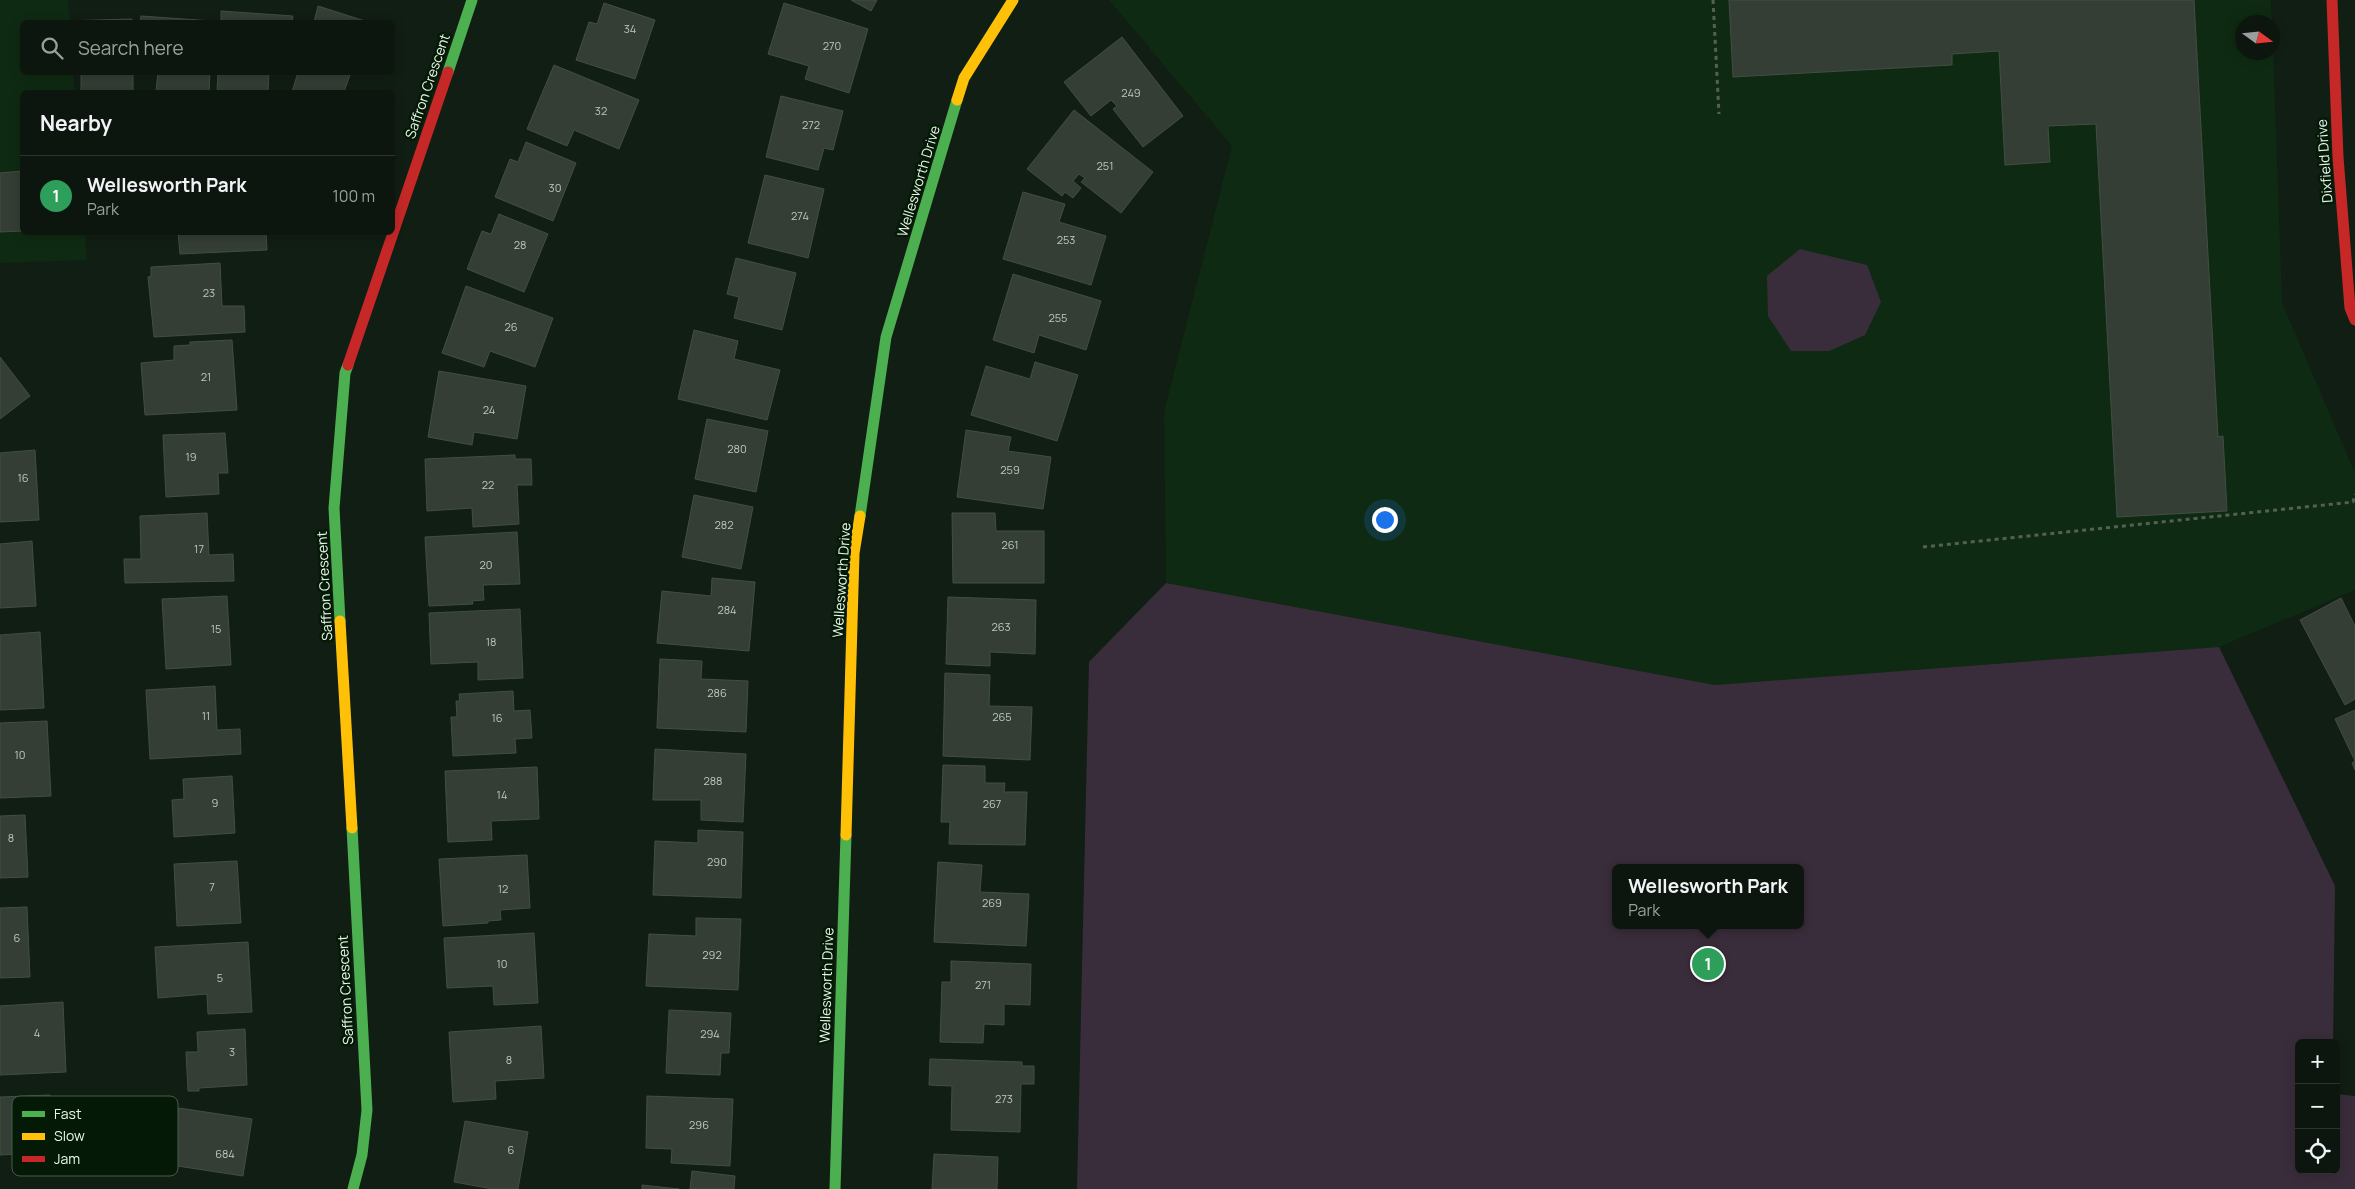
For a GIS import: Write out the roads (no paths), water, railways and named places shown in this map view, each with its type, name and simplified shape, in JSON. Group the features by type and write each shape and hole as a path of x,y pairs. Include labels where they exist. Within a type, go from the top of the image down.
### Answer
{"street":[{"name":"Saffron Crescent","path":"395,226 472,0"},
{"name":"Wellesworth Drive","path":"835,1189 854,553 886,337 964,78 1013,0"},
{"name":"Dixfield Drive","path":"2332,0 2338,157 2350,308 2355,320"},
{"name":"Saffron Crescent","path":"353,1189 362,1155 367,1110 334,508 345,373 392,235"}],"place":[{"name":"Wellesworth Park","path":"1708,964"}]}
